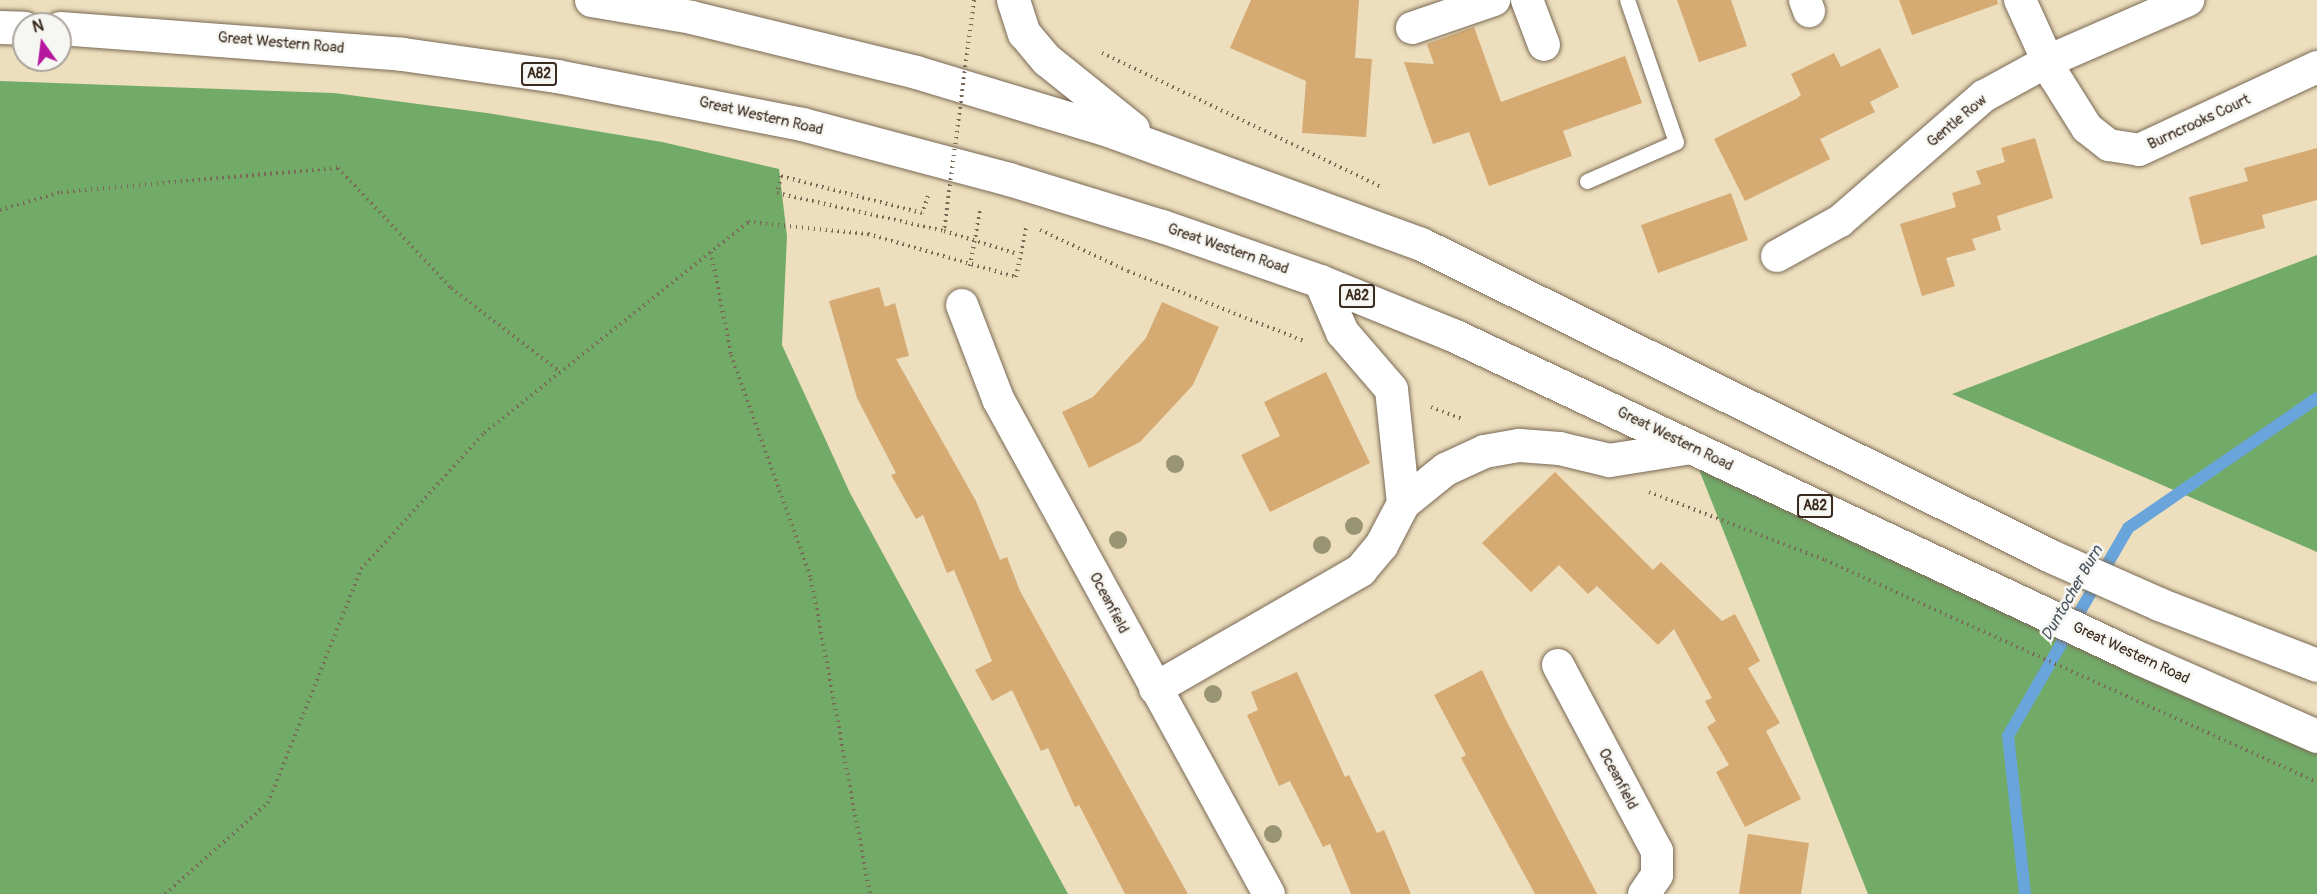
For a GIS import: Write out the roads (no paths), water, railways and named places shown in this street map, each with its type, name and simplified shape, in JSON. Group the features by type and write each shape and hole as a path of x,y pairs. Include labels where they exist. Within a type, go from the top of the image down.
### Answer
{"main road":[{"path":"591,0 691,17 916,72 1156,146 1421,244 2010,535 2158,604 2317,665"},
{"path":"1013,0 1024,33 1047,60 1156,146"},
{"name":"Great Western Road","path":"72,29 402,54 694,101 802,124 1009,179 1320,281 1453,335 2139,658 2317,736"},
{"path":"1320,281 1342,332 1391,389 1403,503"},
{"path":"1155,688 1360,570 1381,545 1403,503 1445,469 1484,451 1508,447 1559,448 1609,460 1690,447"}],"street":[{"path":"1412,28 1494,0"},
{"path":"1527,0 1544,45"},
{"name":"Burncrooks Court","path":"2020,0 2048,61 2086,128 2109,145 2139,150 2317,67"},
{"name":"Gentle Row","path":"1777,256 1840,221 1984,96 2048,61 2188,0"},
{"name":"Oceanfield","path":"962,305 998,399 1269,894"},
{"name":"Oceanfield","path":"1558,665 1657,851 1658,875 1644,894"}],"lane":[{"path":"1587,181 1676,142 1627,0"}],"waterway":[{"name":"Duntocher Burn","path":"2025,894 2008,736 2128,528 2317,398"}]}
